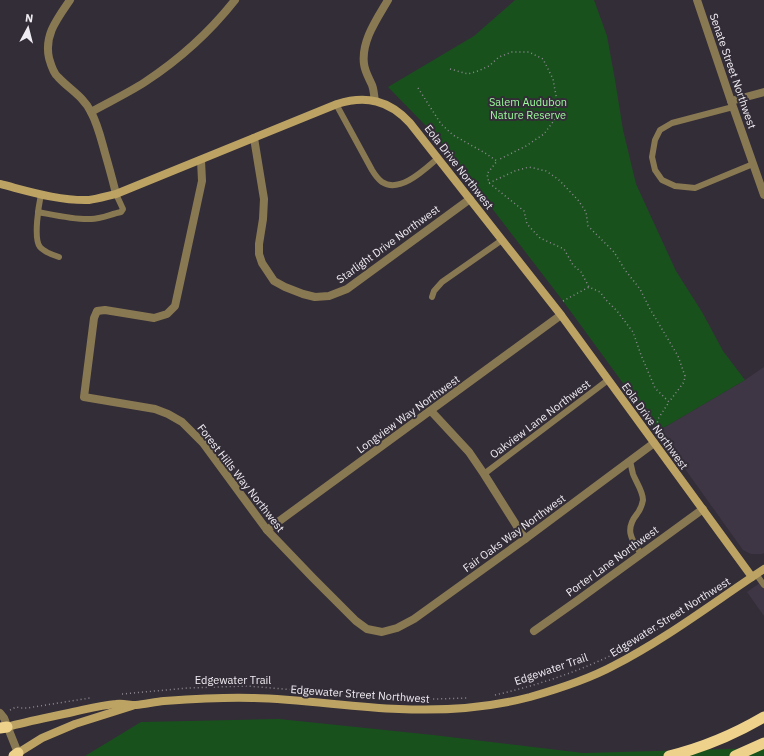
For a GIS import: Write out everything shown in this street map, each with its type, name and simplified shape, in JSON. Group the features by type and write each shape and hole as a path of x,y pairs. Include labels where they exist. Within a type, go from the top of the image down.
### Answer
{"highway":[{"path":"669,756 710,743 764,717"},
{"path":"735,756 764,743"}],"main road":[{"name":"Eola Drive Northwest","path":"0,184 70,199 88,200 101,198 116,194 336,104 354,100 375,101 390,106 404,116 561,315 702,509 754,576"},
{"name":"Edgewater Street Northwest","path":"16,754 42,738 75,724 135,705 164,701 252,698 424,710 473,707 529,697 579,681 611,667 637,653 671,632 764,569"},
{"name":"Edgewater Street Northwest","path":"3,728 87,709 117,704 135,705"}],"street":[{"path":"70,0 49,35 48,43 50,64 57,77 80,97 91,112 102,140 116,194"},
{"path":"91,112 144,83 174,62 200,40 224,15 235,0"},
{"path":"375,101 364,64 365,49 368,36 388,0"},
{"name":"Senate Street Northwest","path":"697,0 764,195"},
{"path":"732,104 764,92"},
{"name":"Starlight Drive Northwest","path":"254,138 264,199 259,254 262,263 274,281 303,294 329,296 347,290 470,199"},
{"name":"Forest Hills Way Northwest","path":"201,160 202,181 175,306 167,314 154,318 105,310 98,311 94,318 84,397 155,409 182,422 203,443 267,530 356,621 366,629 382,632"},
{"name":"Longview Way Northwest","path":"267,530 561,315"},
{"path":"431,411 465,448 484,474 525,539"},
{"name":"Fair Oaks Way Northwest","path":"382,632 397,628 414,619 654,443"},
{"name":"Porter Lane Northwest","path":"534,631 702,509"},
{"path":"0,713 4,718 3,728 16,754"}],"lane":[{"path":"336,104 372,170 377,178 384,183 390,185 402,184 410,180 438,158"},
{"path":"732,104 672,123 660,130 655,140 652,157 655,170 662,180 675,186 695,188 753,164"},
{"path":"41,194 38,212 37,242 40,248 59,257"},
{"path":"38,212 91,219 121,212 122,210 116,194"},
{"path":"432,297 434,291 442,282 502,240"},
{"name":"Oakview Lane Northwest","path":"484,474 608,380"},
{"path":"630,461 633,474 643,500 641,509 632,521 630,528 631,537 640,554"},
{"path":"754,576 764,586"}],"path":[{"path":"450,69 468,74 489,66 499,57 512,52 529,52 543,59 553,79 557,102 555,118 544,134 526,146 497,161 487,174 489,183 524,212 527,224 540,238 564,249 573,265 581,272 589,287 600,292 617,310 633,332 655,388 669,402"},
{"path":"418,88 441,124 453,135 497,161"},
{"path":"489,183 515,171 529,167 546,171 558,179 578,200 586,212 588,226 614,252 625,270 640,289 678,356 685,376 684,382 658,419 658,431"},
{"path":"563,301 589,287"},
{"name":"Edgewater Trail","path":"492,695 529,687 578,670 615,654 660,627"},
{"name":"Edgewater Trail","path":"122,694 188,688 242,686 386,697 435,699 468,698"},
{"path":"16,707 27,708 95,698"}],"shaded area":[{"path":"764,367 764,553 751,554 743,550 658,431 745,380"},
{"path":"764,580 764,616 747,592"}],"green space":[{"name":"Salem Audubon Nature Reserve","path":"515,0 594,0 607,36 623,130 636,184 676,271 702,312 723,351 745,380 658,431 563,301 471,181 428,128 388,87 474,36"},
{"path":"279,719 433,735 583,753 764,748 764,756 85,756 141,722"}]}
